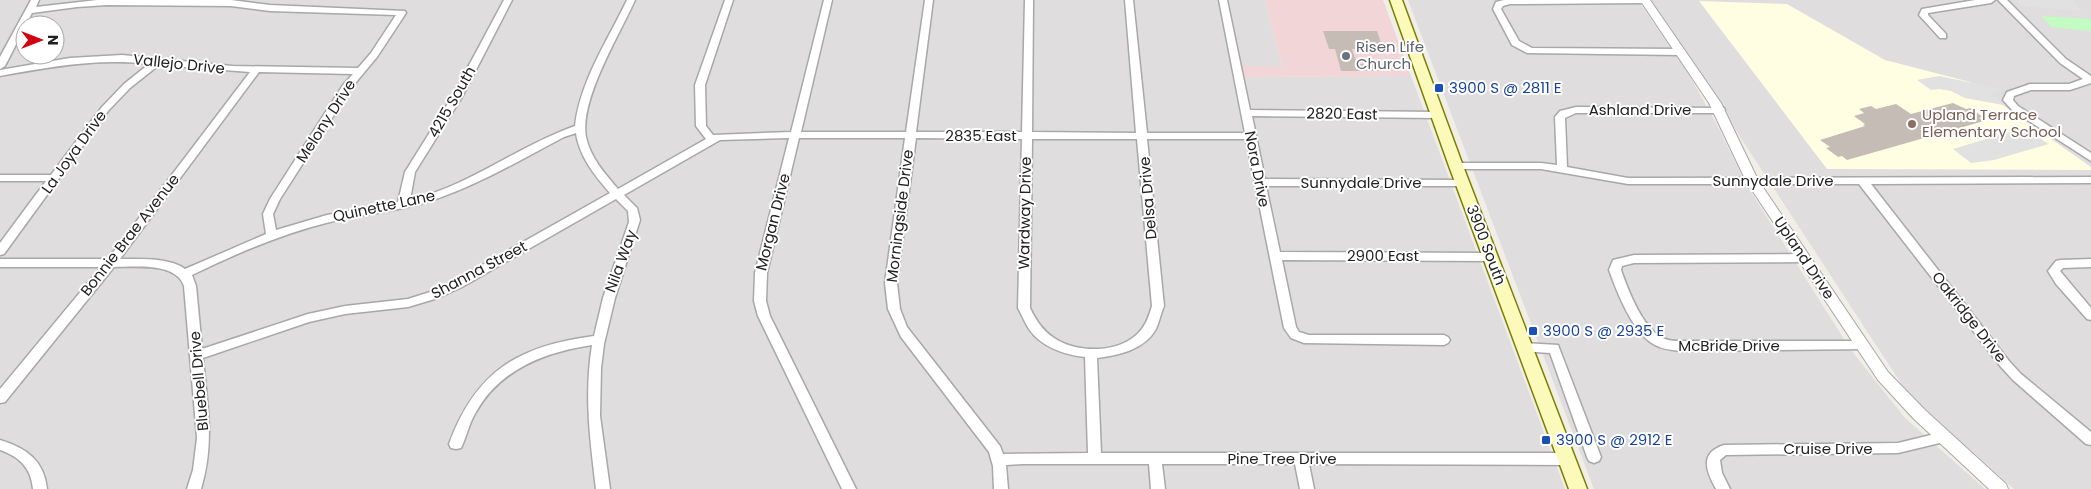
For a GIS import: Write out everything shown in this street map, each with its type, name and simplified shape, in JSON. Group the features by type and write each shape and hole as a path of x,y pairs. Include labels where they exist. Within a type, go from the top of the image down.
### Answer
{"main road":[{"name":"3900 South","path":"1396,0 1462,183 1578,489"}],"street":[{"path":"0,66 35,0"},
{"name":"4215 South","path":"403,205 410,172 457,97 508,0"},
{"name":"Nila Way","path":"603,489 594,415 594,385 598,340 607,300 635,221 633,210 617,193 588,155 580,128 585,100 631,0"},
{"path":"712,139 701,126 700,85 729,0"},
{"name":"Morgan Drive","path":"828,0 760,272 760,301 764,316 848,489"},
{"name":"Morningside Drive","path":"929,0 891,283 895,313 905,334 992,446 999,460 1001,489"},
{"name":"Wardway Drive","path":"1029,0 1023,300 1026,315 1034,329 1048,341 1073,352 1091,354"},
{"name":"Delsa Drive","path":"1091,354 1118,350 1134,343 1146,333 1157,313 1158,299 1130,0"},
{"name":"Nora Drive","path":"1223,0 1288,322 1296,335 1312,340 1444,340"},
{"path":"1645,0 1510,1 1499,4 1498,11 1514,41 1522,48 1539,52 1680,52"},
{"name":"Upland Drive","path":"1645,0 1720,110 1752,181 1863,346 1899,394 2000,489"},
{"path":"1942,36 1923,15 1925,11 1991,0"},
{"path":"2002,0 2063,61 2091,80"},
{"name":"Melony Drive","path":"29,11 77,4 126,2 231,3 270,8 402,13 374,55 348,85 272,204 268,220 272,236"},
{"name":"Vallejo Drive","path":"0,72 97,59 158,61 257,70 360,71"},
{"name":"La Joya Drive","path":"0,252 112,102 158,61"},
{"name":"Bonnie Brae Avenue","path":"0,398 110,263 257,70"},
{"path":"2091,80 2070,87 2020,89 2010,94 2008,100 2015,108 2091,158"},
{"name":"Ashland Drive","path":"1562,168 1562,115 1576,110 1720,110"},
{"name":"2820 East","path":"1246,113 1438,115"},
{"name":"Quinette Lane","path":"184,274 272,236 347,214 403,205 452,190 555,137 580,128"},
{"name":"2835 East","path":"712,139 727,136 795,135 1250,136"},
{"name":"Shanna Street","path":"196,355 308,318 345,310 395,306 434,295 458,284 712,139"},
{"name":"Sunnydale Drive","path":"1456,166 1519,165 1562,168 1616,180 2091,180"},
{"path":"0,178 55,178"},
{"name":"Oakridge Drive","path":"1862,180 2005,364 2024,384 2091,440"},
{"name":"Sunnydale Drive","path":"1260,182 1462,183"},
{"name":"2900 East","path":"1274,256 1491,257"},
{"name":"McBride Drive","path":"1804,258 1634,259 1617,263 1615,270 1642,327 1649,336 1658,342 1682,346 1863,346"},
{"path":"0,263 150,263 171,267 184,274"},
{"path":"2091,263 2060,264 2054,271 2060,281 2091,316"},
{"name":"Bluebell Drive","path":"184,274 190,286 204,438 200,470 194,489"},
{"path":"456,444 474,403 489,384 508,368 530,355 553,347 598,340"},
{"path":"1524,348 1554,348 1594,457"},
{"path":"1091,354 1095,458"},
{"name":"Cruise Drive","path":"1723,489 1712,466 1714,458 1724,450 1898,448 1943,437"},
{"path":"0,445 14,449 28,459 38,473 40,489"},
{"name":"Pine Tree Drive","path":"999,460 1095,458 1566,459"},
{"path":"1155,458 1158,489"},
{"path":"1301,459 1307,489"}],"shaded area":[{"path":"0,0 1265,0 1282,66 1240,66 1243,77 1411,76 1565,489 0,489"},
{"path":"1265,0 1383,0 1411,76 1242,77 1240,66 1282,66"},
{"path":"1408,0 1638,0 1688,73 1716,123 1746,184 1851,350 1905,418 1985,489 1594,489"},
{"path":"1651,0 2091,0 2091,489 2014,489 1908,394"},
{"path":"2016,0 2073,0 2082,11 2021,6"},
{"name":"Upland Terrace Elementary School","path":"1699,1 1787,4 1885,60 1970,82 2091,167 2091,170 1827,169"},
{"path":"1939,76 2002,89 2000,92 1996,91 1991,95 1998,98 2003,105 1965,98 1951,91 1931,90 1917,80"},
{"path":"2023,128 2049,144 1994,160 1971,163 1953,149"}],"green space":[{"path":"2041,16 2091,19 2091,31 2052,27"}],"building":[{"name":"Risen Life Church","path":"1323,31 1377,31 1383,49 1352,49 1357,64 1387,64 1389,71 1341,71 1335,49 1329,49"},
{"name":"Upland Terrace Elementary School","path":"1953,103 1966,109 1970,108 1983,117 1979,118 1984,121 1847,160 1842,156 1838,157 1826,148 1830,147 1820,140 1865,126 1854,116 1864,113 1859,109 1871,106 1876,109 1896,104 1911,114"}],"place":[{"name":"Risen Life Church","path":"1346,56"},
{"name":"3900 S @ 2811 E","path":"1439,88"},
{"name":"Upland Terrace Elementary School","path":"1912,124"},
{"name":"3900 S @ 2935 E","path":"1533,331"},
{"name":"3900 S @ 2912 E","path":"1546,440"}]}
